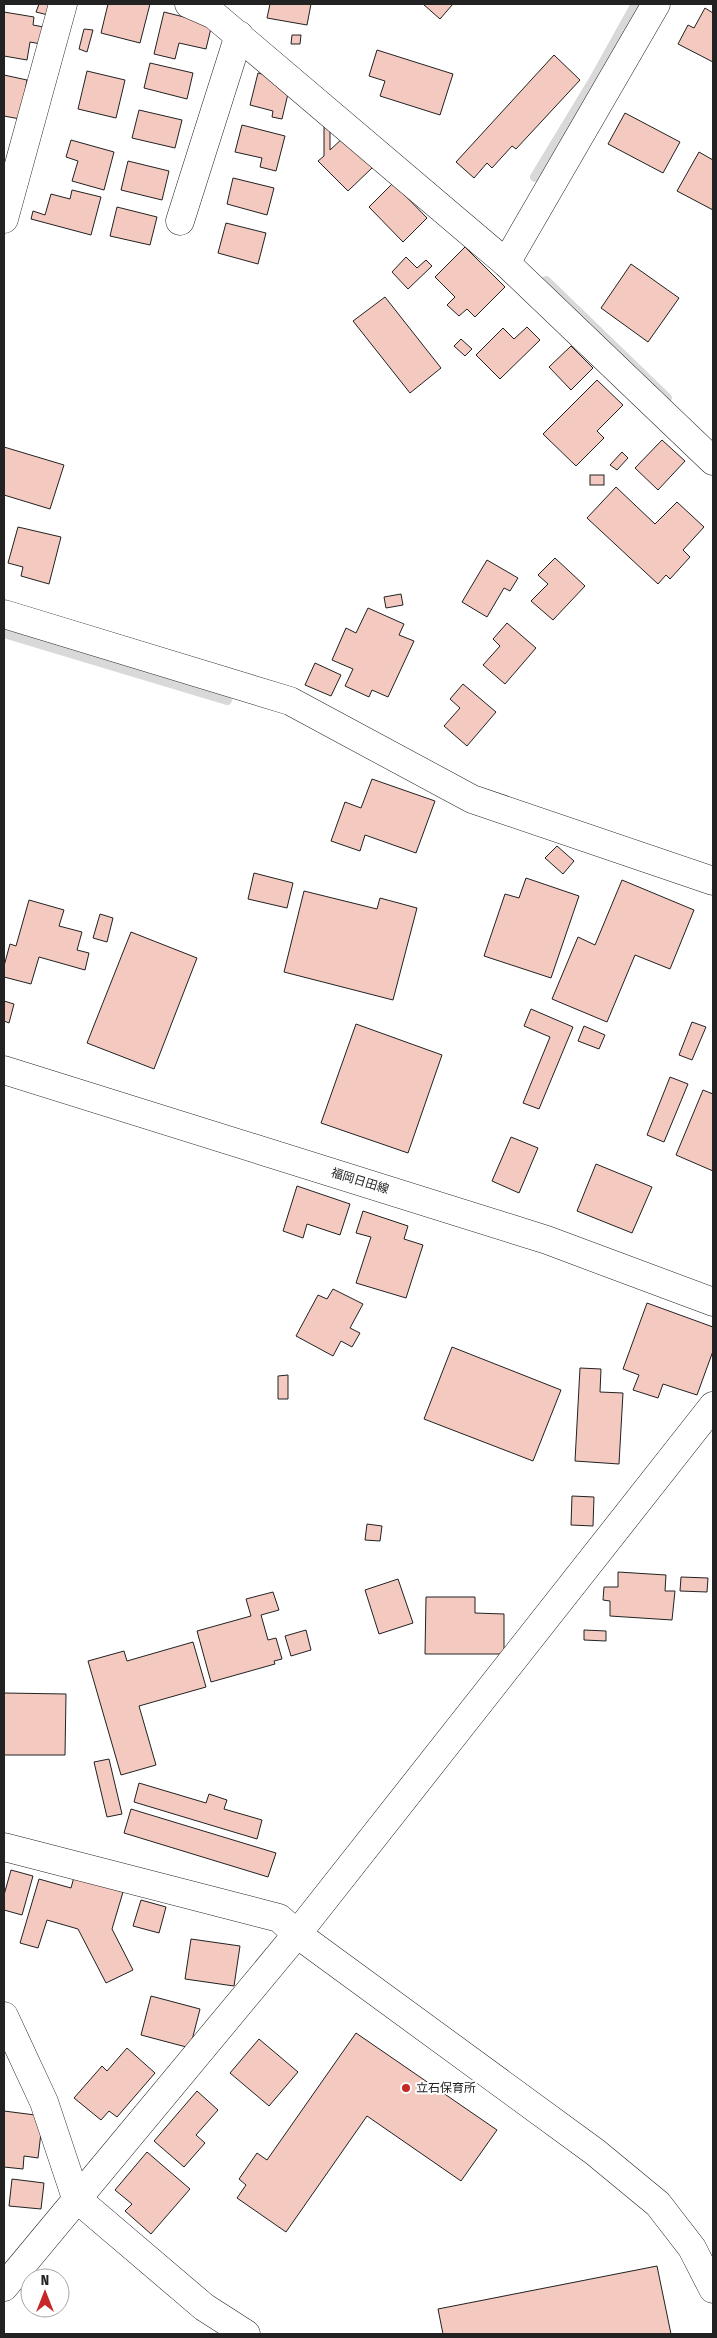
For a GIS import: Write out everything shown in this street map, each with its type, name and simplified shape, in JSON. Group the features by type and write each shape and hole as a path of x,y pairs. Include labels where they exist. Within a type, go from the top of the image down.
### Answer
{"street":[{"path":"4,219 63,4"},
{"path":"189,4 218,9 239,35 506,263 713,461"},
{"path":"506,263 656,4"},
{"path":"180,221 239,35"},
{"path":"4,614 290,702 472,799 713,880"},
{"name":"福岡日田線","path":"4,1070 547,1240 713,1302"},
{"path":"4,2287 297,1934 713,1406"},
{"path":"4,1847 279,1918 297,1934 595,2152 658,2204 692,2248 713,2289"},
{"path":"4,2016 44,2102 76,2198 204,2308 246,2334"}],"building":[{"path":"39,4 51,4 48,15 36,12"},
{"path":"108,4 150,4 140,43 101,33"},
{"path":"270,4 311,4 307,25 267,18"},
{"path":"423,4 453,4 440,19"},
{"path":"705,8 713,13 713,62 678,44 688,25 694,28"},
{"path":"4,12 34,17 33,25 49,28 46,45 30,42 27,60 4,56"},
{"path":"164,12 212,24 206,49 179,43 175,59 154,54"},
{"path":"84,29 93,30 87,52 79,49"},
{"path":"292,35 301,35 300,44 291,44"},
{"path":"377,50 453,74 440,115 380,96 385,81 369,76"},
{"path":"554,55 580,80 516,149 512,146 492,168 487,163 474,178 456,162"},
{"path":"150,63 193,73 187,99 144,88"},
{"path":"87,71 125,80 116,118 78,109"},
{"path":"258,73 291,81 282,119 272,117 273,111 250,105"},
{"path":"4,75 27,80 20,119 4,116"},
{"path":"139,110 182,120 175,148 132,138"},
{"path":"625,113 680,142 663,173 608,144"},
{"path":"324,124 330,125 330,150 344,137 373,167 348,191 318,161 324,156"},
{"path":"242,125 285,136 276,171 260,167 262,158 235,152"},
{"path":"71,140 114,152 104,190 72,181 78,161 66,157"},
{"path":"699,152 713,160 713,210 677,191"},
{"path":"128,161 169,171 162,200 121,190"},
{"path":"233,178 274,188 267,215 227,204"},
{"path":"393,183 427,218 403,242 369,207"},
{"path":"72,190 101,197 91,235 31,219 33,211 45,215 51,194 70,199"},
{"path":"117,207 157,217 150,245 110,236"},
{"path":"226,223 266,233 258,264 218,253"},
{"path":"465,247 505,287 475,317 467,309 459,316 447,305 455,297 435,277"},
{"path":"406,257 417,268 426,260 432,266 408,289 392,272"},
{"path":"631,264 679,298 648,342 601,308"},
{"path":"385,297 441,368 410,393 353,321"},
{"path":"527,327 540,340 500,379 476,355 503,328 514,339"},
{"path":"461,339 472,349 465,356 454,346"},
{"path":"571,346 593,368 571,390 549,367"},
{"path":"597,380 623,405 597,431 604,438 576,466 543,434"},
{"path":"662,440 685,461 658,490 635,468"},
{"path":"4,447 64,465 50,509 4,495"},
{"path":"622,452 628,458 617,470 610,465"},
{"path":"590,475 604,475 604,485 590,485"},
{"path":"616,487 655,524 677,502 704,527 683,550 690,557 670,579 666,575 658,584 587,518"},
{"path":"18,527 61,537 49,584 21,576 23,567 8,563"},
{"path":"555,558 585,586 553,620 531,601 548,584 538,575"},
{"path":"487,560 518,578 510,591 504,588 487,617 462,602"},
{"path":"401,594 403,605 386,608 384,597"},
{"path":"368,608 404,624 399,635 414,641 388,697 372,690 369,697 345,686 353,669 332,660 346,628 356,633"},
{"path":"507,623 536,648 505,684 483,665 500,646 493,639"},
{"path":"315,663 341,675 331,696 305,685"},
{"path":"463,684 496,712 467,746 444,726 460,708 450,699"},
{"path":"372,779 435,801 416,853 365,835 360,851 331,841 345,802 361,808"},
{"path":"557,846 574,861 563,874 545,858"},
{"path":"254,873 293,883 287,908 248,899"},
{"path":"526,878 579,896 551,978 484,956 505,894 519,898"},
{"path":"622,880 694,910 670,969 635,955 607,1022 552,999 578,937 595,945"},
{"path":"304,891 377,909 380,898 417,908 393,1000 284,972"},
{"path":"29,900 64,910 59,926 82,932 77,950 89,953 85,970 39,957 31,984 4,977 4,966 10,944 16,946"},
{"path":"100,914 113,918 107,942 93,938"},
{"path":"131,932 197,958 154,1069 87,1043"},
{"path":"4,1001 14,1004 9,1023 4,1021"},
{"path":"531,1009 573,1027 539,1109 523,1103 550,1037 524,1026"},
{"path":"692,1022 706,1027 692,1060 679,1055"},
{"path":"356,1024 442,1055 408,1153 321,1123"},
{"path":"584,1026 605,1035 599,1049 578,1041"},
{"path":"670,1077 688,1084 664,1142 647,1135"},
{"path":"703,1090 713,1094 713,1171 676,1155"},
{"path":"511,1137 538,1148 519,1193 492,1181"},
{"path":"596,1164 652,1187 632,1233 577,1211"},
{"path":"297,1186 350,1204 340,1235 307,1224 303,1238 283,1231"},
{"path":"363,1211 408,1226 404,1239 423,1245 406,1298 356,1283 371,1237 356,1233"},
{"path":"333,1289 363,1304 350,1328 360,1333 352,1347 341,1341 333,1356 296,1336 318,1295 327,1299"},
{"path":"647,1303 713,1327 713,1351 697,1395 663,1384 658,1398 633,1390 639,1375 623,1369"},
{"path":"452,1347 561,1390 533,1461 424,1419"},
{"path":"580,1368 601,1369 600,1392 623,1393 619,1464 575,1461"},
{"path":"288,1375 288,1399 278,1399 278,1376"},
{"path":"572,1496 594,1497 593,1526 571,1525"},
{"path":"367,1524 382,1526 380,1541 365,1540"},
{"path":"618,1572 666,1575 665,1591 675,1591 672,1620 610,1616 610,1601 603,1600 604,1587 618,1587"},
{"path":"681,1577 708,1578 707,1592 680,1591"},
{"path":"398,1579 413,1623 379,1634 365,1590"},
{"path":"273,1592 279,1610 261,1615 268,1640 276,1638 282,1659 274,1661 275,1664 211,1682 197,1631 251,1616 246,1599"},
{"path":"426,1597 475,1597 475,1613 504,1614 504,1654 425,1654"},
{"path":"306,1630 311,1650 291,1656 285,1636"},
{"path":"584,1630 606,1631 606,1641 584,1640"},
{"path":"193,1642 206,1687 139,1706 156,1765 121,1775 88,1661 124,1651 127,1661"},
{"path":"4,1693 66,1694 65,1755 4,1755"},
{"path":"109,1759 122,1814 107,1817 94,1762"},
{"path":"139,1783 206,1803 209,1794 227,1800 224,1809 262,1820 257,1839 134,1802"},
{"path":"131,1809 276,1853 268,1877 124,1833"},
{"path":"11,1870 33,1876 22,1915 4,1910 4,1895"},
{"path":"74,1877 123,1892 112,1929 133,1970 106,1983 78,1929 47,1920 38,1948 20,1943 39,1879 71,1888"},
{"path":"141,1900 166,1907 159,1933 133,1926"},
{"path":"191,1939 240,1946 234,1986 185,1979"},
{"path":"151,1996 200,2009 190,2048 141,2035"},
{"path":"356,2033 497,2130 461,2181 367,2116 286,2232 237,2198 246,2185 239,2179 257,2153 267,2160"},
{"path":"259,2039 298,2072 269,2106 230,2073"},
{"path":"127,2048 155,2073 117,2117 109,2111 101,2120 74,2098 102,2066 107,2071"},
{"path":"197,2091 218,2110 196,2135 205,2143 184,2167 154,2141"},
{"path":"4,2111 43,2116 38,2158 24,2156 23,2169 4,2167"},
{"path":"147,2152 190,2189 151,2234 125,2211 132,2204 115,2190"},
{"path":"12,2179 44,2183 41,2209 9,2206"},
{"path":"657,2266 671,2334 443,2334 438,2309"}],"waterway":[{"path":"535,177 596,76 636,4"},
{"path":"546,281 667,398"},
{"path":"4,633 227,700"}],"place":[{"name":"立石保育所","path":"406,2088"}]}
